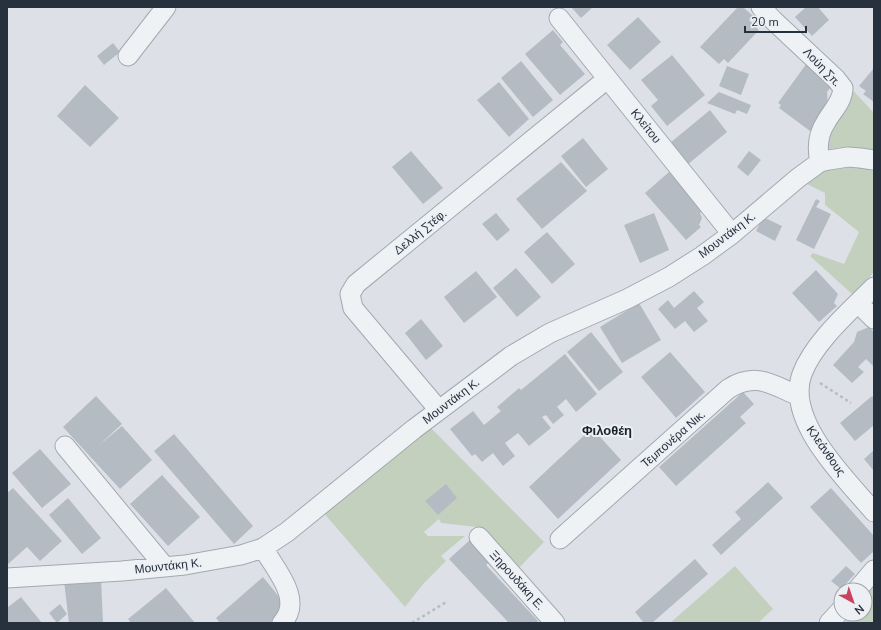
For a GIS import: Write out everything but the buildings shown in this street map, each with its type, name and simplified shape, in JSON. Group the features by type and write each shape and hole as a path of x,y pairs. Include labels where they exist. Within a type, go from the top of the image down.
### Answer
{"street":[{"path":"128,56 166,7"},
{"name":"Λούη Σπ.","path":"761,7 836,79 843,88 839,101 821,131 818,153 820,162"},
{"name":"Κλείτου","path":"558,18 732,234"},
{"name":"Δελλή Στέφ.","path":"439,410 353,308 350,294 356,284 607,78"},
{"name":"Μουντάκη Κ.","path":"7,578 122,571 185,565 223,559 253,552 263,548 287,532 356,475 511,356 550,333 650,288 702,256 732,234 798,178 820,162 848,158 874,160"},
{"name":"Κλεάνθους","path":"874,287 828,335 813,354 802,374 799,396 804,417 814,436 828,456 874,512"},
{"path":"858,303 874,318"},
{"name":"Τεμπονέρα Νικ.","path":"560,539 661,448 728,389 736,384 746,380 760,380 799,396"},
{"path":"65,446 165,567"},
{"name":"Ξηρουδάκη Ε.","path":"479,537 555,623"},
{"path":"263,548 285,584 291,600 290,612 282,623"},
{"path":"864,582 874,570"}],"path":[{"path":"802,374 818,382 851,403"},
{"path":"412,623 448,601"}],"green space":[{"path":"848,85 874,113 874,151 827,153 822,145"},
{"path":"859,167 874,171 874,272 853,295 810,256 813,253 844,264 859,232 825,205 825,193 803,182 818,172 834,168"},
{"path":"430,427 544,542 517,570 477,527 441,523 439,519 424,532 428,536 465,536 441,556 446,561 424,583 405,607 322,511"},
{"path":"735,566 773,609 758,623 670,623"},
{"path":"874,582 874,623 845,623 873,622"}],"district":[{"name":"Φιλοθέη","path":"607,431"}]}
